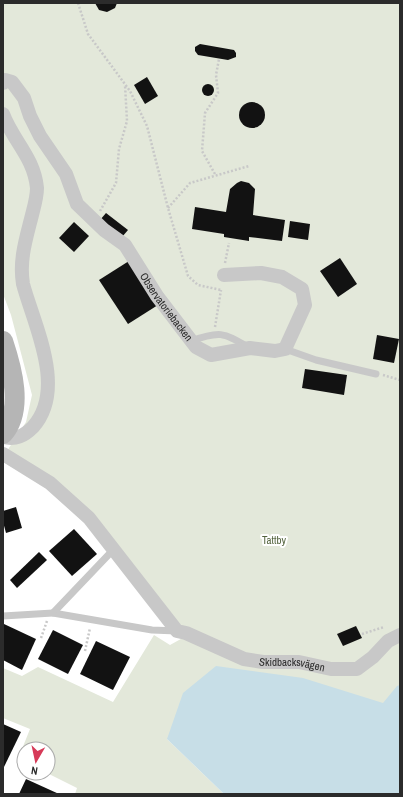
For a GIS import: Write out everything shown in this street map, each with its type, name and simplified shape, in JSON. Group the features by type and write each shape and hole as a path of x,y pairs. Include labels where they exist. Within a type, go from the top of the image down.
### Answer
{"street":[{"name":"Observatoriebacken","path":"3,83 5,80 12,82 24,98 30,116 40,136 66,174 77,204 95,222 125,245 157,296 196,347 211,355 250,348 275,350 285,349"},
{"path":"3,114 6,123 27,155 34,173 37,190 35,204 21,257 20,271 24,290 47,364 48,386 46,397 37,422 26,434 10,439 3,436 10,422 14,400 8,358 3,341"},
{"path":"224,275 261,273 282,277 302,289 305,305 285,349"},
{"path":"3,454 50,484 89,518 177,631"},
{"name":"Skidbacksvägen","path":"177,631 186,633 244,659 263,662 299,662 331,669 357,669 373,657 388,641 400,635"}],"lane":[{"path":"191,341 208,335 228,334 250,348"},
{"path":"285,349 316,360 376,374"},
{"path":"51,613 114,549"},
{"name":"Skidbacksvägen","path":"3,616 51,613 152,630 177,631"}],"path":[{"path":"78,3 88,34 125,84 147,126 168,208 188,276 198,285 221,290"},
{"path":"215,174 202,151 205,113 218,93 216,75 219,59"},
{"path":"95,222 116,183 119,149 127,122 125,84"},
{"path":"168,208 190,183 215,174 248,166"},
{"path":"226,259 229,242"},
{"path":"213,335 220,296"},
{"path":"390,376 400,380"},
{"path":"41,638 51,613"},
{"path":"85,651 91,620"},
{"path":"362,634 385,627"}],"green space":[{"name":"Tattby","path":"3,3 400,3 400,794 167,739 224,794 75,794 77,788 56,778 56,741 25,741 30,729 3,718 3,668 22,676 38,667 113,702 154,635 170,645 188,635 114,543 7,451 26,422 32,395 11,315 3,294"}],"water":[{"path":"216,666 303,678 383,703 397,686 400,685 400,794 224,794 167,739 183,693"}],"building":[{"path":"95,3 117,3 115,8 107,12 99,10"},
{"path":"200,44 234,50 236,57 228,60 198,55 195,51 195,47"},
{"path":"147,77 158,96 145,104 134,85"},
{"path":"206,84 210,84 214,90 210,96 206,96 202,92 202,88"},
{"path":"252,102 261,106 265,115 261,124 252,128 243,124 239,115 243,106"},
{"path":"241,181 249,183 255,189 253,215 285,220 282,241 249,237 249,241 224,237 224,234 192,229 195,207 226,212 230,189"},
{"path":"106,213 128,230 122,237 100,220"},
{"path":"290,221 310,224 308,240 288,237"},
{"path":"74,222 89,236 74,252 59,238"},
{"path":"340,258 357,284 338,297 320,271"},
{"path":"129,261 158,305 128,324 99,280"},
{"path":"377,335 399,339 394,363 373,359"},
{"path":"305,369 347,375 344,395 302,388"},
{"path":"16,507 22,528 6,533 3,522 3,511"},
{"path":"74,529 97,554 72,576 49,551"},
{"path":"39,552 47,560 17,588 10,580"},
{"path":"4,624 36,639 22,670 3,660"},
{"path":"356,626 362,638 343,646 337,634"},
{"path":"53,630 83,645 68,674 38,659"},
{"path":"96,641 130,657 113,690 80,674"},
{"path":"3,724 21,732 3,769"},
{"path":"25,781 30,781 59,794 19,794"}]}
